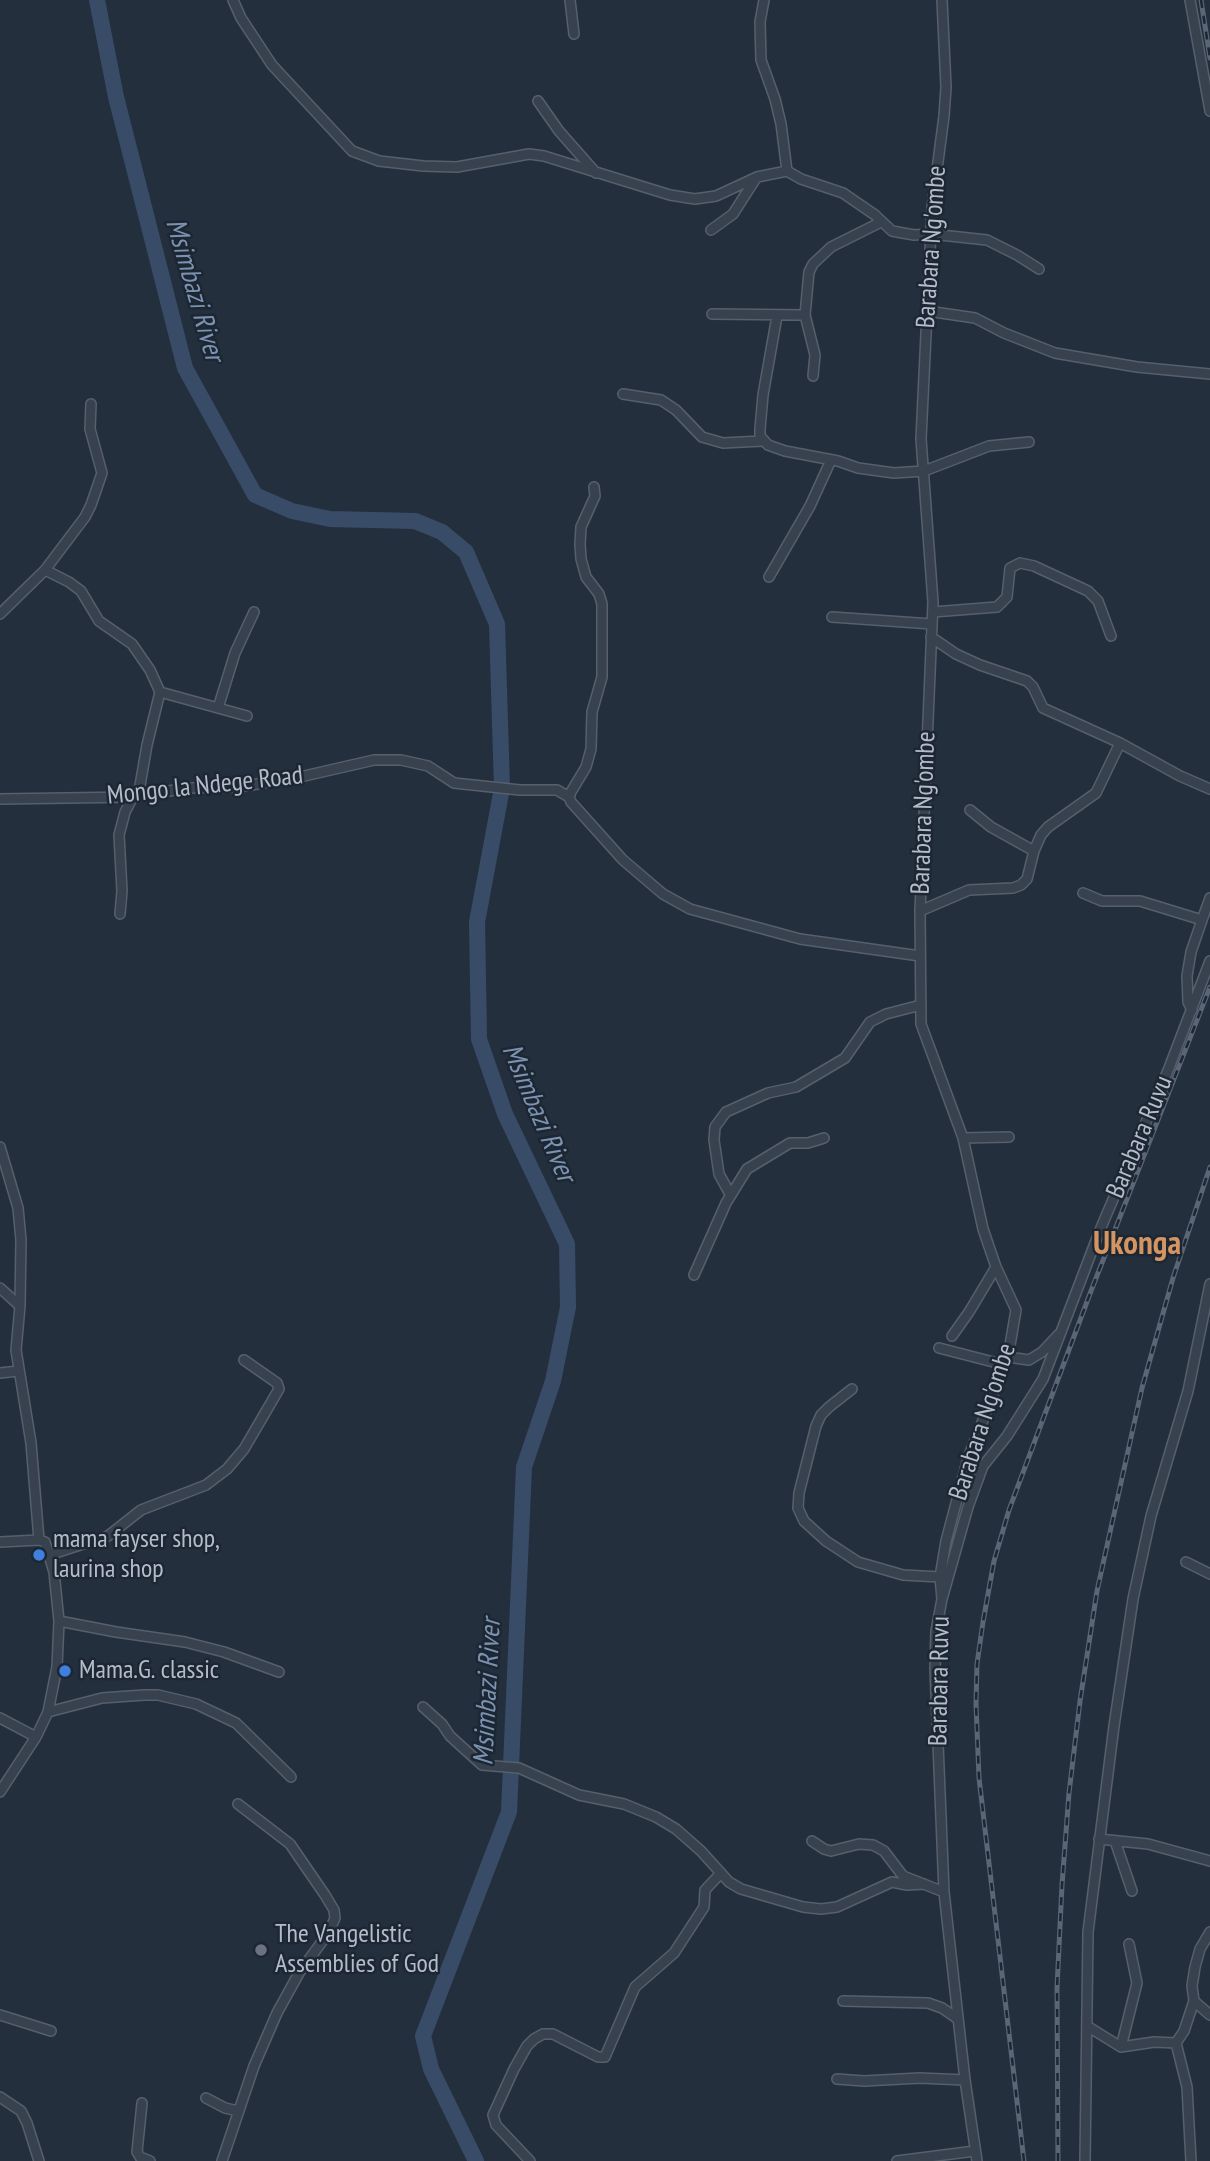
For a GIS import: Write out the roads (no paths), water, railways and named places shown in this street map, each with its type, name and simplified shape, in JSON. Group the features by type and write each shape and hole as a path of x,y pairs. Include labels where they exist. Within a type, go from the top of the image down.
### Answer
{"street":[{"path":"233,0 262,53 352,150 379,161 457,167 529,154 544,156 670,195 695,199 716,196 757,177 788,171 801,179 843,193 875,215 892,231 987,240 1039,270"},
{"path":"570,0 574,34"},
{"path":"764,0 760,22 761,60 781,124 788,171"},
{"name":"Barabara Ng'ombe","path":"942,0 945,106 932,208 921,439 933,612 920,911 921,1024 963,1138 983,1229 1016,1310 1006,1361 968,1458 942,1557 942,1600"},
{"path":"1190,0 1210,111"},
{"path":"538,101 559,131 597,174"},
{"path":"711,230 733,214 757,177"},
{"path":"813,376 815,355 805,315 806,281 813,264 831,247 881,222"},
{"path":"927,311 975,318 1004,333 1055,353 1137,367 1210,374"},
{"path":"712,314 805,315"},
{"path":"762,441 760,436 763,395 777,316"},
{"path":"623,394 661,400 676,410 702,437 723,443 762,441 785,451 858,468 894,473 924,471 989,446 1030,442"},
{"path":"0,614 45,570 85,517 101,480 90,429 91,404"},
{"path":"769,577 810,506 831,460"},
{"path":"594,487 594,496 581,527 580,544 586,577 599,594 602,604 602,677 592,712 591,749 586,767 569,797 576,809 623,860 663,894 690,909 800,939 920,956"},
{"path":"933,612 1001,605 1007,597 1008,571 1013,565 1020,563 1034,566 1088,591 1098,601 1111,636"},
{"path":"45,570 81,591 99,621 132,644 150,670 160,692 136,797 125,812 119,835 122,891 120,914"},
{"path":"218,708 236,653 254,611"},
{"path":"832,617 932,624"},
{"path":"931,637 956,654 1027,681 1033,687 1043,708 1120,743 1210,789"},
{"path":"160,692 247,716"},
{"path":"920,911 969,890 1013,888 1021,885 1027,879 1034,850 1048,827 1096,793 1120,743"},
{"name":"Mongo la Ndege Road","path":"0,799 136,797 187,788 239,787 300,777 374,760 401,760 428,766 454,783 520,790 558,790 569,797"},
{"path":"970,810 991,827 1034,850"},
{"path":"1083,893 1102,901 1140,901 1202,920"},
{"path":"1192,1010 1188,1002 1187,976 1191,952 1210,898"},
{"name":"Barabara Ruvu","path":"976,2156 944,1892 935,1668 936,1631 942,1600 968,1507 983,1466 1043,1380 1100,1230 1210,961"},
{"path":"730,1194 719,1174 715,1151 715,1127 726,1112 768,1093 796,1087 845,1058 870,1022 921,1005"},
{"path":"694,1275 730,1194 747,1169 769,1153 790,1143 808,1143 824,1138"},
{"path":"963,1138 1009,1138"},
{"path":"0,1147 18,1208 21,1240 16,1350 31,1443 39,1539"},
{"path":"952,1336 996,1266"},
{"path":"1085,2161 1088,1932 1133,1599 1151,1516 1188,1391 1210,1284"},
{"path":"0,1288 20,1306"},
{"path":"939,1348 1006,1361 1029,1360 1042,1352 1063,1330"},
{"path":"49,1555 108,1536 141,1510 206,1485 227,1469 244,1448 279,1389 277,1383 244,1360"},
{"path":"0,1373 18,1371"},
{"path":"852,1389 829,1407 816,1426 799,1493 798,1508 804,1521 826,1541 858,1562 903,1575 940,1577"},
{"path":"0,1542 39,1539 45,1542 54,1572 59,1620 57,1667 48,1712 36,1737 0,1792"},
{"path":"1186,1562 1210,1574"},
{"path":"59,1620 185,1642 224,1652 279,1672"},
{"path":"48,1712 102,1698 144,1695 165,1696 196,1704 236,1723 291,1777"},
{"path":"423,1707 482,1765 519,1768 579,1795 624,1804 656,1817 676,1829 701,1851 729,1882 741,1889 803,1907 821,1909 837,1908 892,1882 924,1884"},
{"path":"0,1718 36,1737"},
{"path":"222,2161 254,2066 277,2013 299,1973 329,1932 335,1918 334,1910 325,1895 290,1844 238,1804"},
{"path":"1099,1839 1149,1844 1210,1861"},
{"path":"1115,1841 1132,1891"},
{"path":"812,1842 831,1851 859,1844 873,1845 884,1851 904,1876 944,1892"},
{"path":"530,2161 496,2125 493,2115 527,2046 543,2034 553,2034 598,2057 605,2057 635,1987 674,1953 704,1908 705,1890 721,1873"},
{"path":"1191,2161 1187,2087 1177,2043 1194,2001 1192,1986 1210,1931"},
{"path":"1121,2047 1136,1983 1129,1944"},
{"path":"843,2001 928,2003 942,2008 958,2019"},
{"path":"1194,2001 1210,2015"},
{"path":"0,2015 51,2031"},
{"path":"1087,2026 1121,2047 1154,2042 1177,2043"},
{"path":"837,2079 965,2080"},
{"path":"0,2097 21,2111 39,2161"},
{"path":"206,2098 225,2108 238,2110"},
{"path":"142,2103 136,2152 150,2161"},
{"path":"897,2161 976,2156"}],"waterway":[{"name":"Msimbazi River","path":"97,0 116,97 185,368 255,495 292,511 330,519 415,521 442,532 466,552 497,624 502,788 477,922 479,1039 505,1114 567,1244 568,1307 553,1381 524,1467 509,1812 423,2036 431,2069 476,2161"}],"railway":[{"path":"1201,0 1210,58"},
{"path":"1024,2161 979,1778 977,1664 983,1622 994,1561 1009,1510 1210,987"},
{"path":"1058,2161 1057,1988 1069,1793 1080,1701 1097,1591 1142,1388 1173,1278 1210,1167"}],"place":[{"name":"mama fayser shop, laurina shop","path":"39,1555"},
{"name":"Mama.G. classic","path":"65,1671"},
{"name":"The Vangelistic Assemblies of God","path":"261,1950"}],"district":[{"name":"Ukonga","path":"1137,1245"}]}
